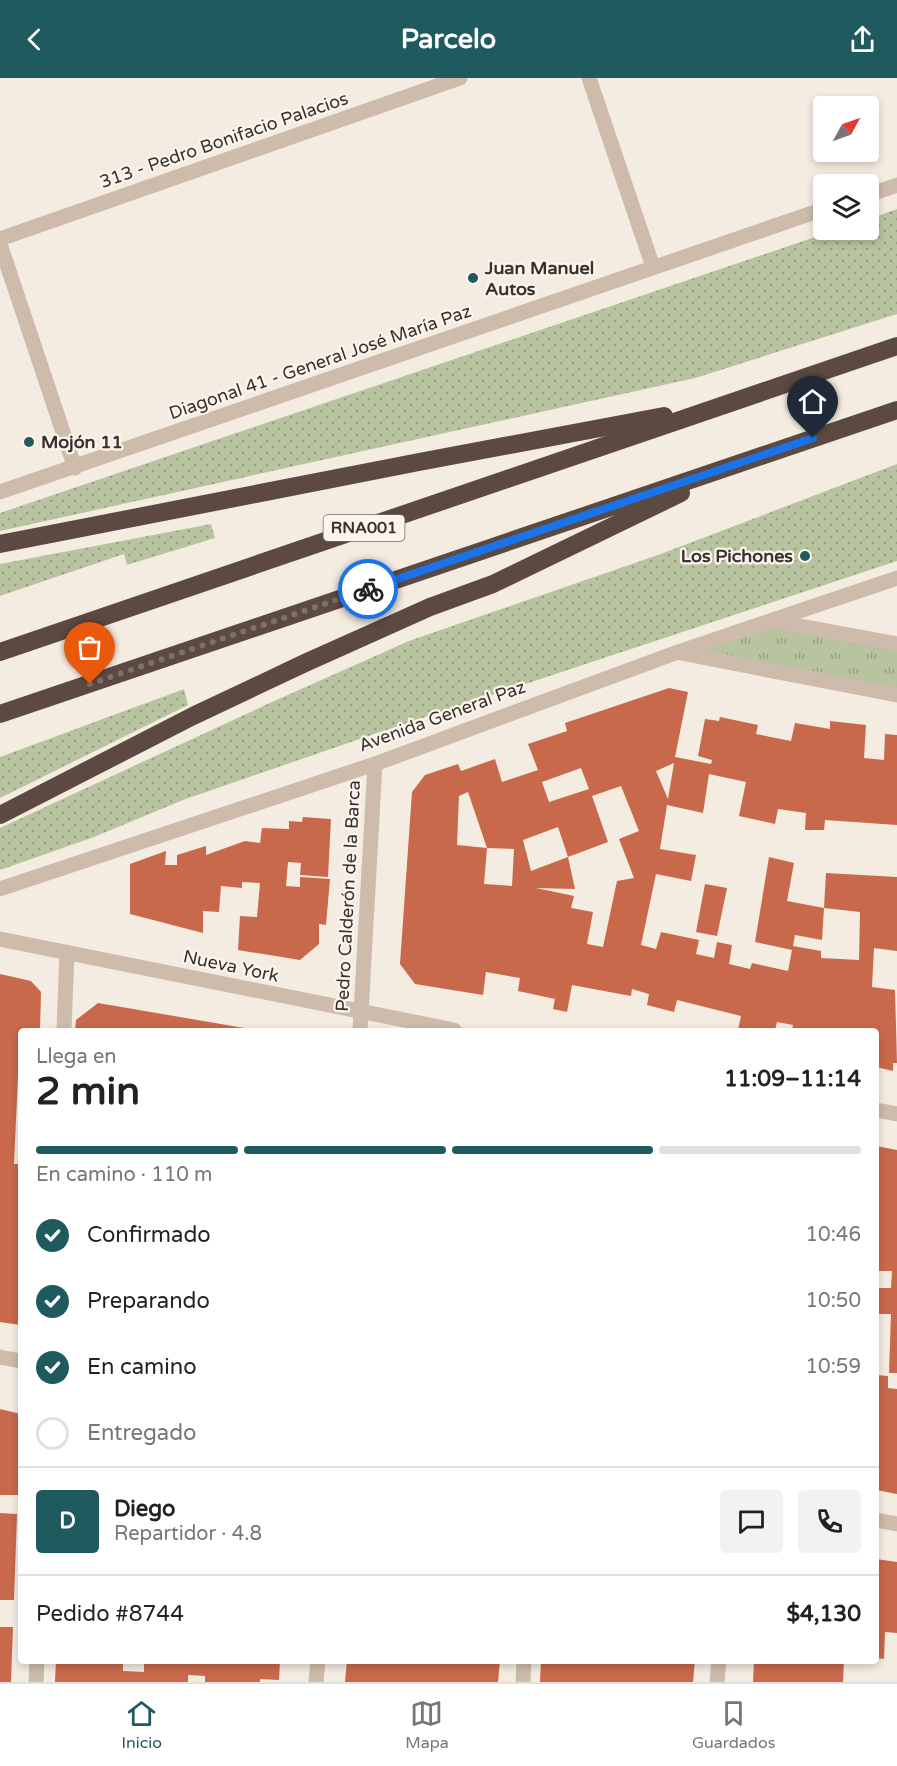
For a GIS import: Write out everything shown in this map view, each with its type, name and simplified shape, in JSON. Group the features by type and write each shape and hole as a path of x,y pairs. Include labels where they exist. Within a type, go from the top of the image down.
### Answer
{"highway":[{"name":"RNA001","path":"0,652 897,346"},
{"path":"0,544 728,404"},
{"path":"0,714 897,410"},
{"path":"0,815 193,716 420,612 493,584 750,460"}],"street":[{"name":"313 - Pedro Bonifacio Palacios","path":"0,239 460,78"},
{"path":"590,78 653,267"},
{"path":"879,191 897,185"},
{"name":"Diagonal 41 - General José María Paz","path":"0,492 813,213"},
{"path":"0,244 75,468"},
{"name":"Avenida General Paz","path":"0,890 375,764 678,652 897,578"},
{"path":"770,621 897,644"},
{"path":"678,652 897,694"},
{"name":"Pedro Calderón de la Barca","path":"360,1028 375,764"},
{"name":"Nueva York","path":"0,939 444,1028"},
{"path":"64,1028 67,952"},
{"path":"879,1111 897,1114"},
{"path":"0,1357 18,1360"},
{"path":"879,1521 897,1524"},
{"path":"36,1682 37,1664"},
{"path":"316,1682 318,1664"},
{"path":"523,1682 524,1664"},
{"path":"717,1682 718,1664"}],"green space":[{"path":"897,209 897,314 695,378 0,531 0,513 813,238 813,240 879,240 879,215"},
{"path":"897,464 897,561 377,733 183,800 94,837 0,870 0,828 272,702 409,641 658,555"},
{"path":"211,524 215,538 127,565 124,554 0,596 0,564"},
{"path":"770,621 897,644 897,695 678,652"},
{"path":"184,689 188,705 0,798 0,757"}],"building":[{"path":"669,688 688,692 675,757 711,764 712,760 698,756 705,719 719,721 720,717 758,725 756,734 791,741 795,723 830,729 830,721 866,725 864,758 884,760 885,734 897,735 897,825 825,820 824,830 805,830 806,813 778,809 775,824 739,816 746,782 709,774 703,813 667,805 660,849 696,855 691,881 656,874 641,945 656,949 661,932 699,940 696,954 714,958 717,942 732,945 729,964 750,969 752,963 788,971 792,950 755,942 769,857 794,863 787,901 824,908 826,873 897,877 897,951 874,948 872,987 895,990 897,1063 893,1063 893,1071 879,1068 879,1028 792,1028 793,1025 777,1022 776,1028 738,1028 741,1016 677,1000 674,1012 647,1005 649,994 632,989 631,996 572,985 567,1012 553,1009 555,999 518,991 520,978 486,972 483,995 415,984 400,964 412,792 425,775 458,764 461,771 495,759 502,782 538,770 528,744 567,731 565,723","holes":["674,763 668,799 656,771","581,768 589,789 549,802 542,782","621,786 639,831 619,839 634,878 617,881 603,947 587,944 593,912 571,908 574,896 536,888 575,889 568,857 608,842 592,796","468,792 487,848 457,845 459,796","558,827 568,857 531,871 523,840","487,848 514,849 512,886 484,884","824,908 860,912 859,960 821,958 821,951 793,946 795,935 822,940"]},
{"path":"303,817 331,819 328,877 300,875 301,863 288,862 286,886 300,887 300,877 330,879 326,925 319,924 319,944 300,960 238,950 240,916 257,917 260,883 242,882 242,888 221,886 219,912 203,911 203,933 130,914 130,864 166,851 165,865 177,865 177,855 206,846 206,855 245,841 260,843 262,828 289,829 289,821 302,822"},
{"path":"705,884 727,888 717,936 696,932"},
{"path":"0,974 31,981 41,992 40,1028 18,1028 14,1164 18,1164 18,1325 0,1322"},
{"path":"98,1003 244,1028 75,1028 76,1020"},
{"path":"879,1147 897,1150 897,1373 889,1373 891,1314 879,1314 879,1288 891,1288 892,1271 879,1271"},
{"path":"879,1375 888,1376 888,1388 897,1389 897,1494 879,1491"},
{"path":"0,1409 18,1413 18,1495 0,1495"},
{"path":"0,1513 17,1514 14,1600 0,1600"},
{"path":"879,1559 897,1562 897,1633 885,1632 884,1659 879,1658"},
{"path":"0,1627 13,1627 11,1682 0,1682"},
{"path":"56,1664 123,1664 123,1671 144,1672 144,1664 280,1664 279,1680 260,1679 260,1682 205,1682 205,1676 188,1675 188,1682 55,1682"},
{"path":"347,1664 500,1664 498,1682 345,1682"},
{"path":"541,1664 695,1664 693,1682 540,1682"},
{"path":"754,1664 844,1664 843,1682 753,1682"}],"way so far":[{"path":"90,684 368,589"}],"place":[{"name":"Juan Manuel Autos","path":"473,278"},
{"name":"Mojón 11","path":"29,442"},
{"name":"Los Pichones","path":"805,556"}],"route":[{"path":"368,589 813,438"}]}
